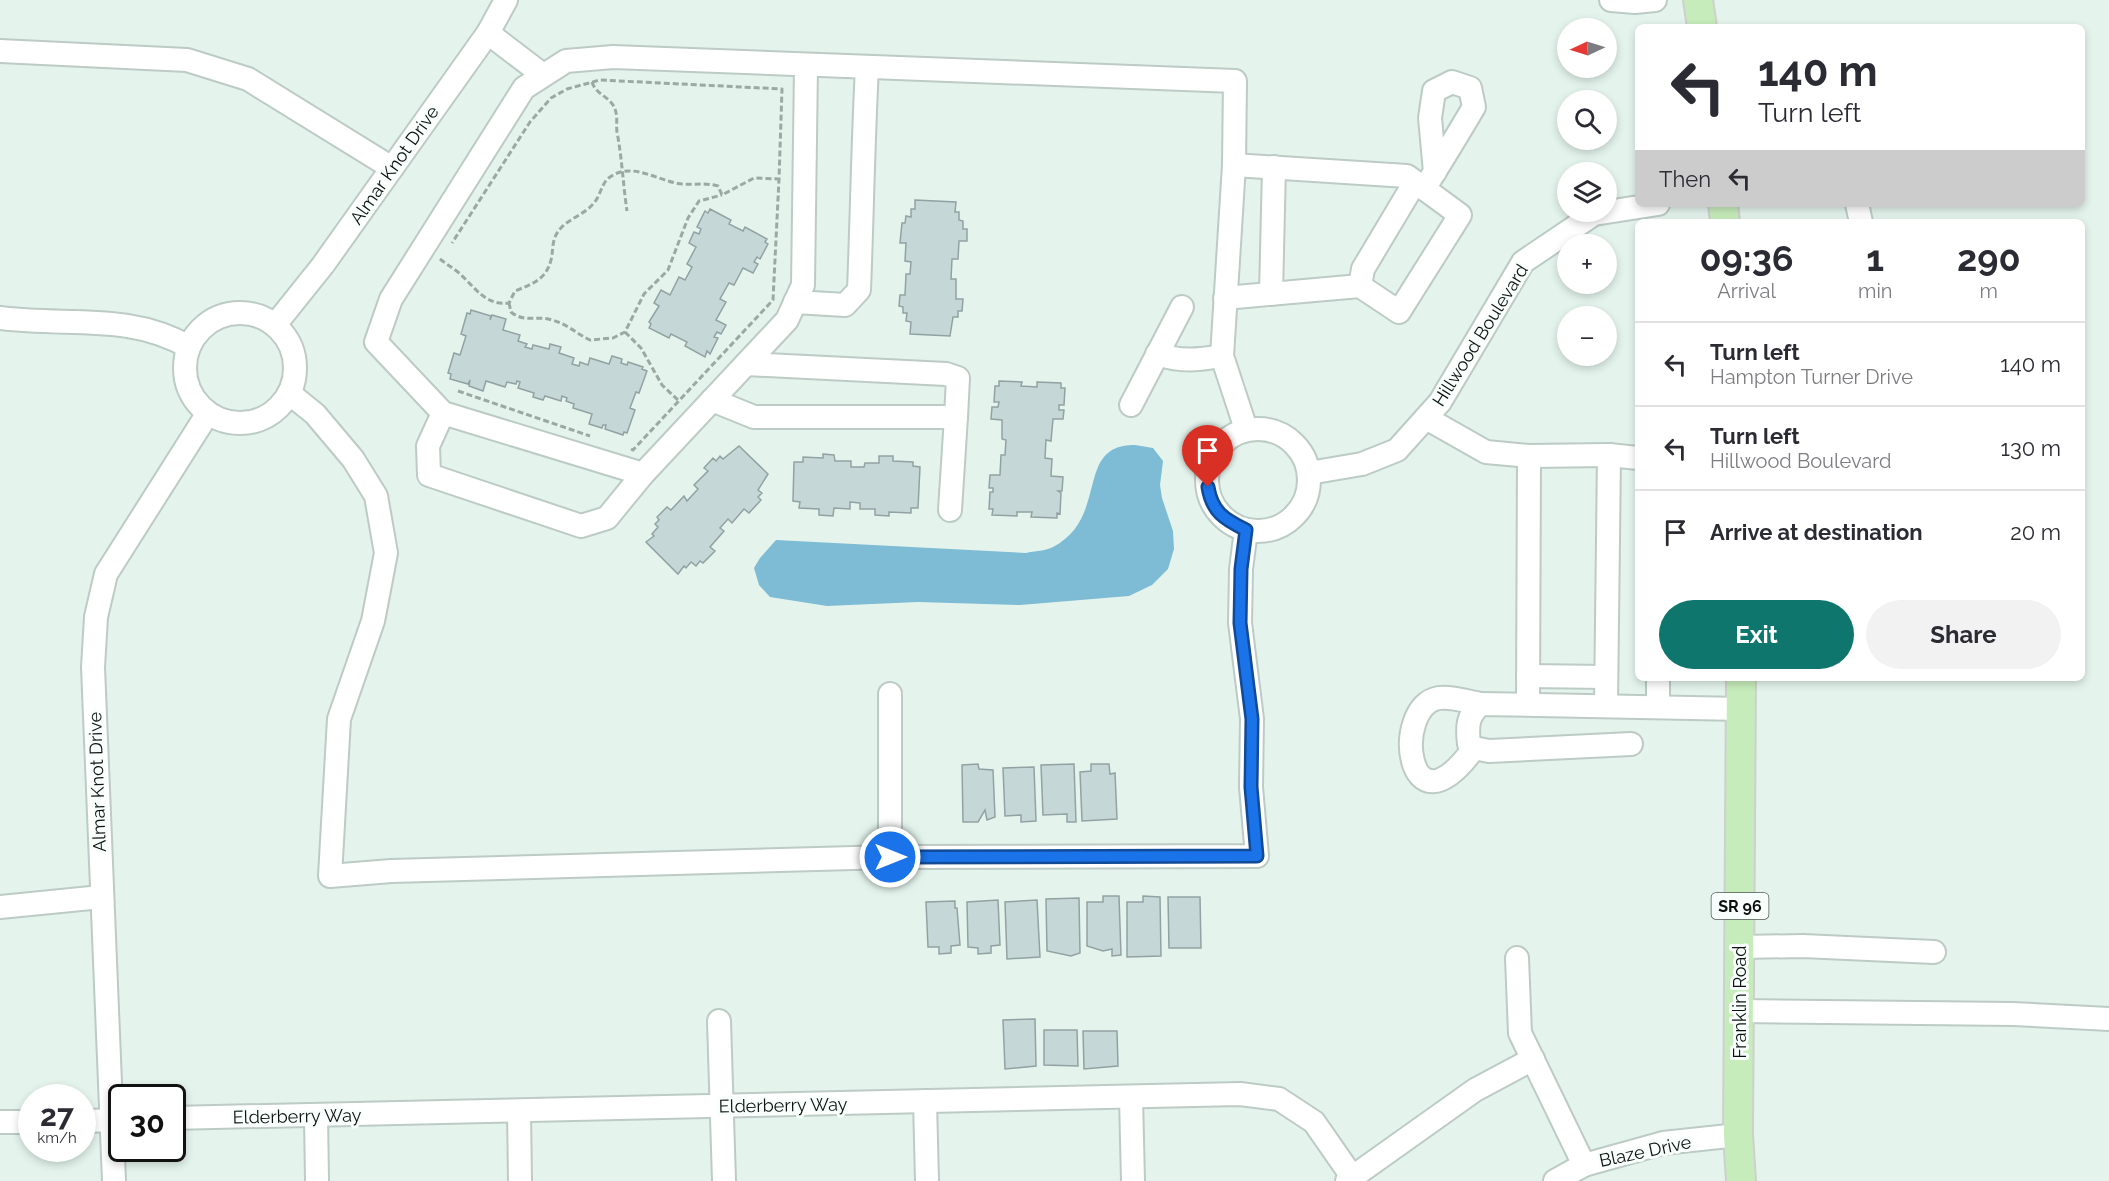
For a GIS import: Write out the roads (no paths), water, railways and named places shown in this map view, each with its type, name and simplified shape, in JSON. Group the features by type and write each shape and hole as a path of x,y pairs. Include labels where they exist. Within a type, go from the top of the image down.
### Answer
{"main road":[{"path":"1698,0 1702,24"},
{"name":"Franklin Road","path":"1741,681 1738,1135 1741,1181"}],"street":[{"name":"Almar Knot Drive","path":"274,325 323,265 488,33 506,0"},
{"path":"1611,0 1635,2 1655,0"},
{"path":"488,33 543,75"},
{"path":"0,51 188,60 248,79 392,168"},
{"path":"643,474 443,413 376,342 391,299 524,88 566,61 613,57 1235,81 1234,165 1222,356 1246,429"},
{"path":"443,413 428,446 429,475 581,526 607,518 643,474 787,320 803,285 806,66"},
{"path":"795,302 844,305 859,290 863,197 861,167 867,68"},
{"path":"1226,298 1360,286 1400,312 1460,215 1425,181 1407,176 1234,165"},
{"path":"1271,294 1274,167"},
{"path":"1360,286 1363,269 1425,181"},
{"name":"Hillwood Boulevard","path":"1309,473 1362,464 1397,450 1440,402 1523,262 1594,214 1639,207"},
{"path":"1131,405 1182,307"},
{"path":"244,313 258,316 274,325 289,343 295,361 295,375 289,393 272,413 257,421 238,423 225,421 208,413 194,399 187,381 185,366 189,347 196,335 210,322 225,315 244,313"},
{"path":"0,318 102,322 140,327 168,335 189,347"},
{"path":"1157,354 1176,360 1194,361 1222,356"},
{"path":"746,364 946,374 958,378 950,510"},
{"path":"289,393 315,414 353,459 376,496 386,553 373,621 339,719 330,876 392,871 890,857 1257,856 1251,787 1252,719 1240,623 1241,569 1246,530"},
{"path":"712,400 754,417 956,417"},
{"name":"Almar Knot Drive","path":"114,1084 101,897 93,667 96,617 106,574 208,413"},
{"path":"1426,418 1485,452 1529,456 1635,458"},
{"path":"1246,429 1273,430 1282,434 1296,445 1304,456 1309,473 1306,498 1295,515 1286,523 1270,530 1246,530 1223,519 1210,500 1206,474 1216,448 1227,437 1246,429"},
{"path":"1527,704 1529,456"},
{"path":"1606,706 1609,456"},
{"path":"1528,676 1606,677"},
{"path":"1658,681 1658,707"},
{"path":"890,694 890,857"},
{"path":"1474,748 1450,776 1431,781 1423,779 1415,772 1413,763 1413,729 1417,712 1427,703 1438,698 1480,704 1741,709"},
{"path":"1480,704 1472,712 1467,729 1469,744 1474,748 1489,751 1631,744"},
{"path":"0,907 101,897"},
{"path":"1740,947 1803,946 1934,952"},
{"path":"1517,958 1520,1033 1584,1165"},
{"path":"1739,1011 2001,1014 2109,1018"},
{"path":"719,1021 724,1181"},
{"path":"1351,1180 1474,1090 1533,1059"},
{"name":"Elderberry Way","path":"186,1118 1240,1094 1279,1099 1314,1122 1351,1180"},
{"path":"1131,1097 1133,1181"},
{"path":"925,1101 927,1181"},
{"path":"519,1111 520,1181"},
{"path":"316,1115 317,1181"},
{"path":"0,1122 18,1122"},
{"name":"Blaze Drive","path":"1555,1181 1584,1165 1663,1143 1738,1135"},
{"name":"Almar Knot Drive","path":"114,1181 115,1162"}],"water":[{"path":"1135,445 1153,448 1163,461 1160,485 1173,531 1174,549 1168,569 1152,585 1129,596 1020,605 918,602 827,606 770,597 759,585 754,568 776,540 1026,553 1053,547 1068,536 1078,524 1103,458 1112,450"}]}
